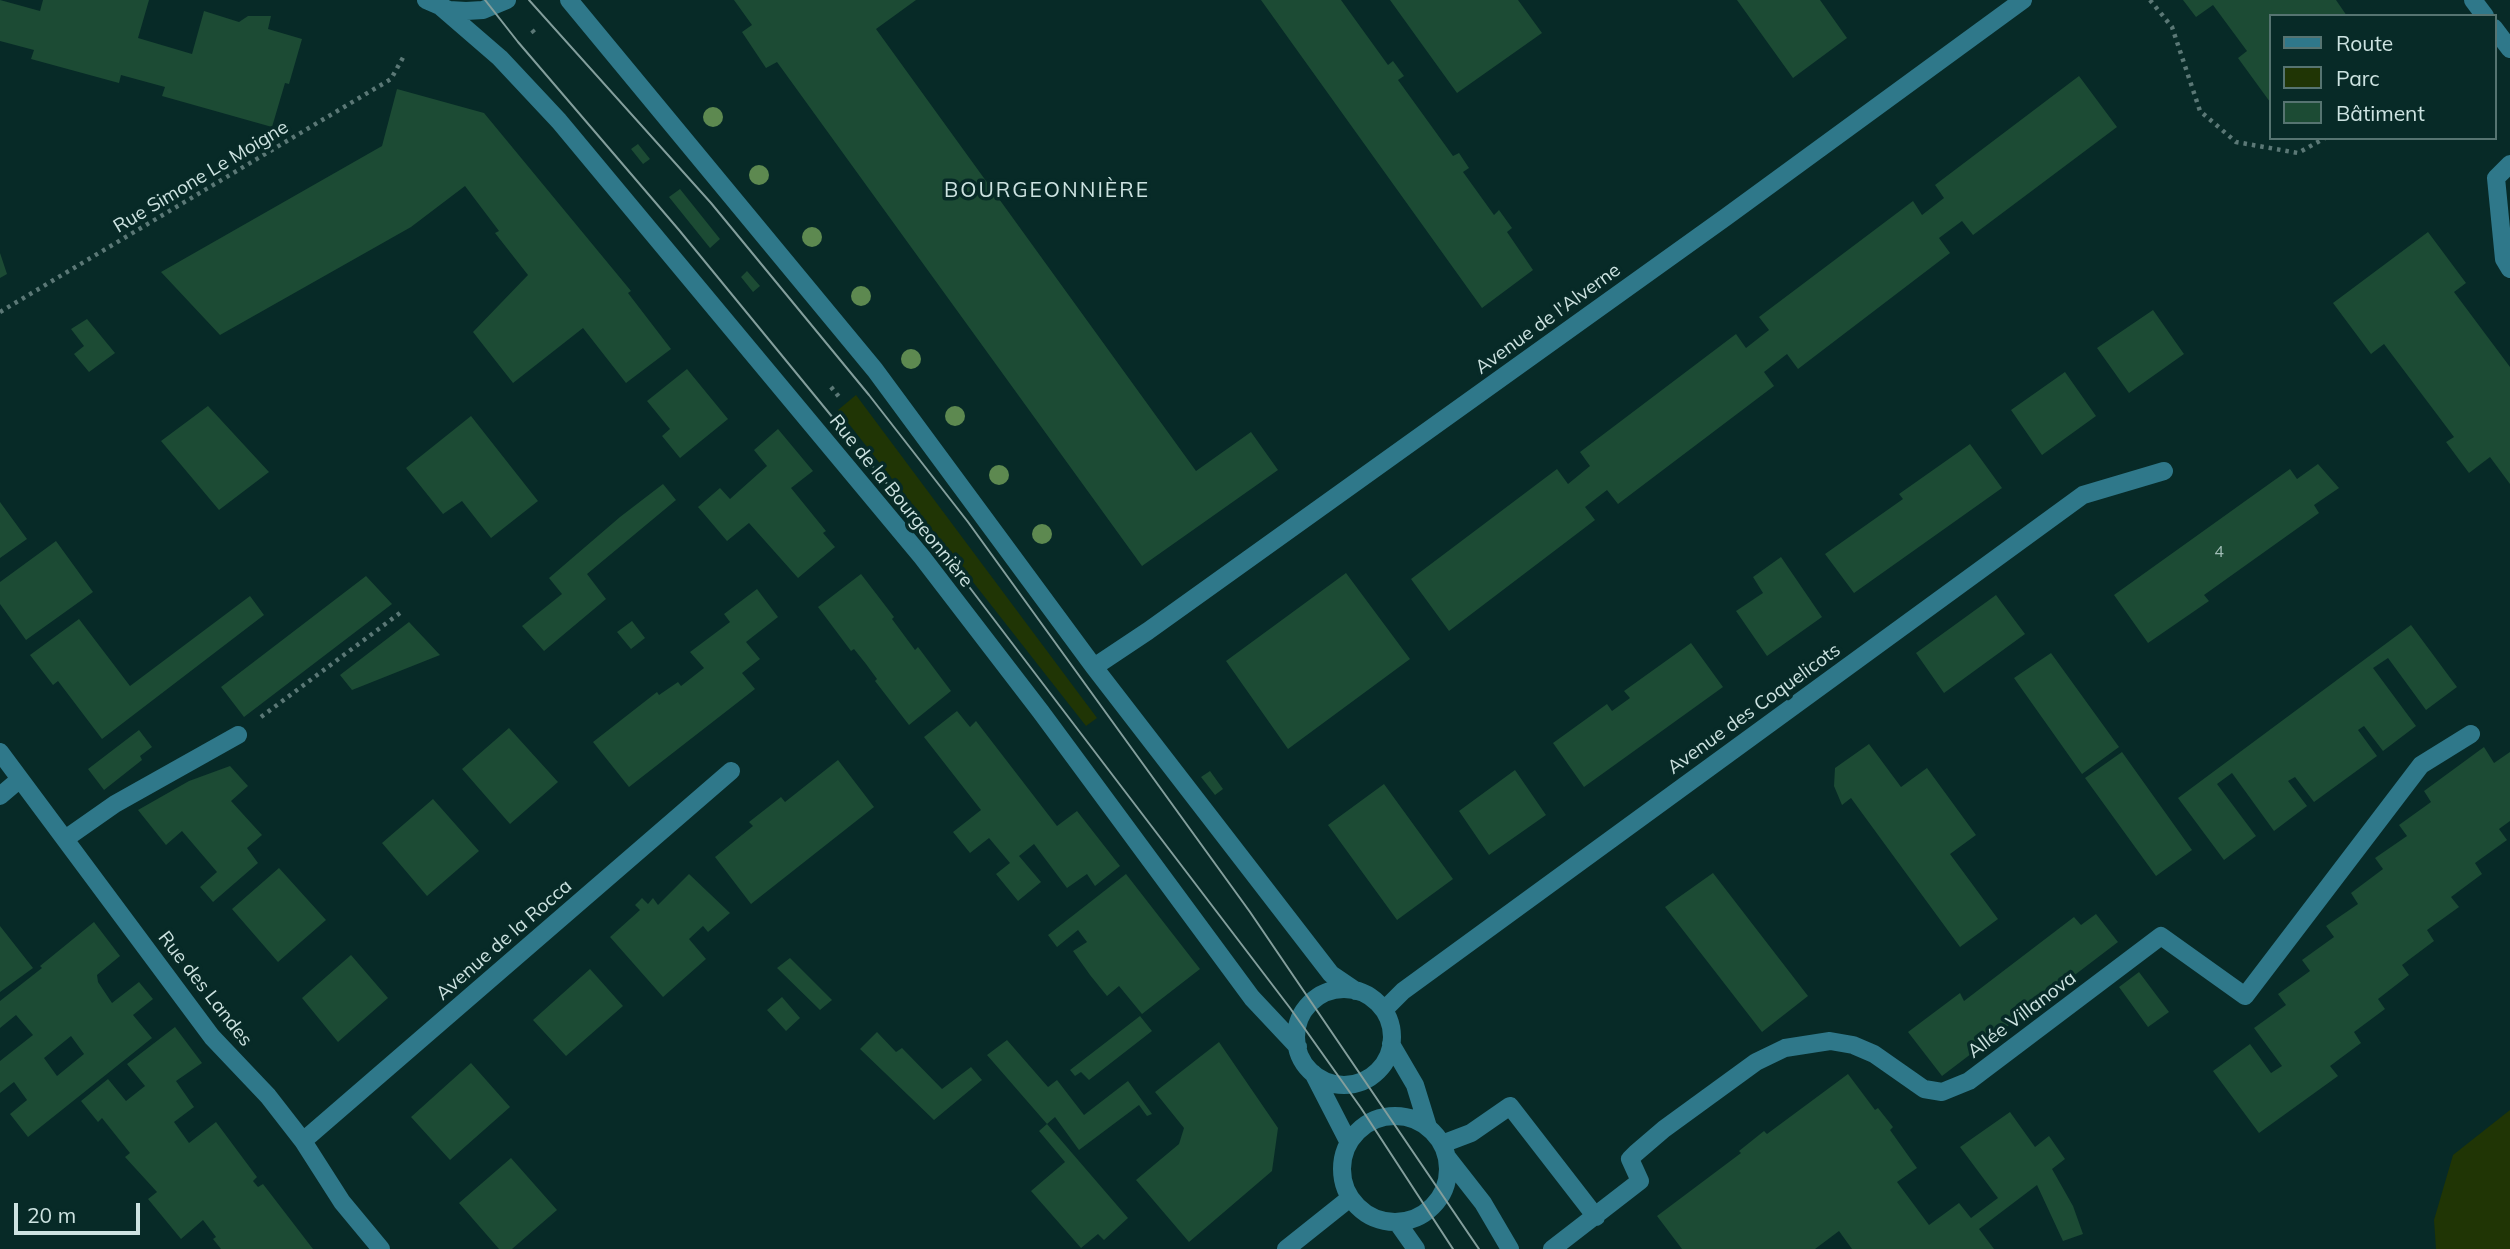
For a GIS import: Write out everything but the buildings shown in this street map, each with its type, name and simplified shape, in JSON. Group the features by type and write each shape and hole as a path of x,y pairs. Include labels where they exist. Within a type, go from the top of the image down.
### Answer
{"street":[{"path":"434,3 458,11 475,11 507,0"},
{"path":"569,0 875,370 1094,667 1331,974 1356,991 1370,996 1384,1010 1391,1026 1391,1044 1382,1066 1364,1080 1354,1083 1337,1084 1313,1073"},
{"name":"Avenue de l'Alverne","path":"1094,667 1159,624 1659,265 2022,0"},
{"name":"Rue de la Bourgeonnière","path":"434,3 500,58 559,121 922,557 1041,712 1252,998 1298,1047"},
{"path":"2496,31 2510,49"},
{"path":"2510,164 2496,178 2504,259 2510,268"},
{"name":"Avenue des Coquelicots","path":"1384,1010 1403,991 2083,495 2164,471"},
{"name":"Allée Villanova","path":"1552,1249 1640,1181 1630,1159 1636,1153 1664,1129 1756,1062 1785,1048 1830,1041 1853,1045 1874,1054 1924,1089 1942,1092 1969,1081 2161,936 2245,996 2421,765 2471,734"},
{"path":"65,839 115,804 238,735"},
{"name":"Rue des Landes","path":"0,752 212,1037 268,1096 303,1141 342,1202 381,1249"},
{"name":"Avenue de la Rocca","path":"303,1141 731,771"},
{"path":"0,796 20,779"},
{"path":"1349,1143 1313,1073 1302,1059 1297,1034 1299,1021 1312,1002 1332,990 1356,991"},
{"path":"1391,1044 1415,1085 1428,1127 1483,1203 1510,1249"},
{"path":"1445,1151 1510,1106 1596,1217"},
{"path":"1428,1127 1409,1118 1396,1116 1382,1117 1364,1126 1349,1143 1344,1156 1342,1170 1350,1198 1370,1216 1397,1222 1422,1215 1438,1200 1448,1176 1445,1151"},
{"path":"1286,1249 1350,1198"},
{"path":"1397,1222 1416,1249"}],"path":[{"path":"2150,0 2172,27 2200,111 2235,142 2298,153 2321,140"},
{"path":"532,30 537,36"},
{"name":"Rue Simone Le Moigne","path":"0,312 391,79 405,54"},
{"path":"831,387 840,398"},
{"path":"238,735 400,613"}],"green space":[{"path":"856,395 1097,718 1086,726 838,410"},
{"path":"2510,1110 2510,1249 2436,1249 2434,1220 2453,1155"}],"tram line":[{"path":"485,0 679,230 938,546 1290,1008 1361,1108 1453,1249"},
{"path":"529,0 711,203 869,395 968,522 1250,912 1479,1249"}],"district":[{"name":"BOURGEONNIÈRE","path":"1047,191"}]}
